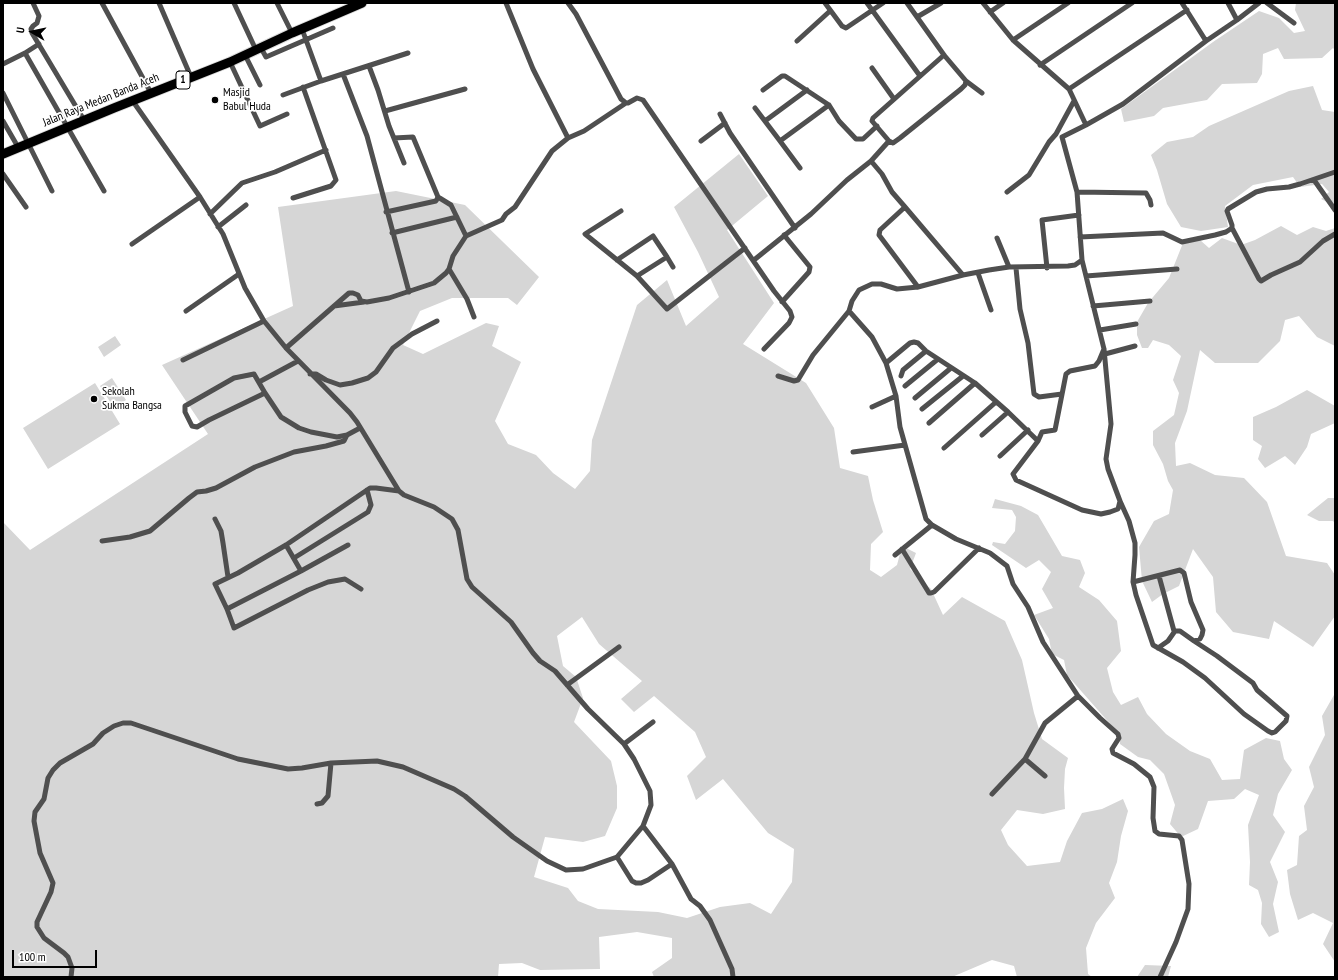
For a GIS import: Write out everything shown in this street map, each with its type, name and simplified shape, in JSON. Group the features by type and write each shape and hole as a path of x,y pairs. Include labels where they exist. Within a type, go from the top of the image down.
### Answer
{"highway":[{"name":"Jalan Raya Medan Banda Aceh","path":"3,154 28,142 230,62 362,3"}],"street":[{"path":"33,3 39,16 39,20 31,29 32,33 84,120"},
{"path":"102,3 151,93"},
{"path":"159,3 191,77"},
{"path":"234,3 259,49 266,57 333,28"},
{"path":"277,3 292,33"},
{"path":"506,3 533,69 568,138"},
{"path":"568,3 576,14 621,99 626,103"},
{"path":"825,3 842,26 846,28 883,3"},
{"path":"867,3 920,76"},
{"path":"907,3 944,55 966,81 982,93"},
{"path":"917,17 941,3"},
{"path":"983,3 1013,40 1069,89 1086,125"},
{"path":"990,12 1003,3"},
{"path":"1013,40 1068,3"},
{"path":"1040,65 1132,3"},
{"path":"1182,3 1206,41"},
{"path":"1228,3 1237,20"},
{"path":"1062,137 1123,104 1259,3"},
{"path":"1267,3 1294,23"},
{"path":"1069,89 1187,10"},
{"path":"797,41 830,11"},
{"path":"302,29 321,81"},
{"path":"3,64 26,53 39,44"},
{"path":"26,53 104,191"},
{"path":"283,96 303,87 408,53"},
{"path":"245,55 260,85"},
{"path":"889,141 872,121 873,118 944,55"},
{"path":"230,62 260,126 286,114"},
{"path":"369,66 404,163"},
{"path":"872,68 894,99"},
{"path":"343,74 367,136 386,212 409,292"},
{"path":"763,90 784,76 787,76 829,105 839,121 856,139 863,139 877,126"},
{"path":"754,260 784,235 795,228 847,180 871,161 889,141 893,142 900,138 961,89 965,85 966,81"},
{"path":"293,198 331,186 335,183 336,177 303,87"},
{"path":"385,111 465,89"},
{"path":"765,121 807,90"},
{"path":"3,93 52,191"},
{"path":"334,306 390,298 434,283 450,269 453,256 466,236 502,220 519,201 526,188 552,151 568,138 584,132 626,103 637,98 643,100 782,302 792,314 791,319 764,349"},
{"path":"132,100 200,197 218,227 228,245 245,288 264,321 310,374 350,413 399,492"},
{"path":"1007,192 1029,176 1049,142 1056,134 1074,101"},
{"path":"780,141 829,105"},
{"path":"755,108 800,168"},
{"path":"720,114 730,133 795,228"},
{"path":"3,121 18,147"},
{"path":"701,141 725,123"},
{"path":"1056,134 1062,137 1077,192 1082,260 1105,352 1111,424 1106,459 1108,469 1129,522 1135,543 1133,582 1152,643 1194,670 1244,714 1268,731 1272,733 1275,732 1286,721 1287,716 1257,690 1253,683 1180,631 1174,631"},
{"path":"394,138 413,137 438,197 451,205 466,236"},
{"path":"210,214 242,183 275,172 326,150"},
{"path":"871,161 882,174 892,192 963,275"},
{"path":"1335,172 1289,187 1267,189 1256,192 1228,210 1232,228 1261,281 1300,262 1323,241 1335,234"},
{"path":"3,174 26,207"},
{"path":"1314,180 1335,210"},
{"path":"1077,192 1146,193 1150,200 1150,205"},
{"path":"132,244 200,197"},
{"path":"386,212 436,201 438,197"},
{"path":"218,227 246,205"},
{"path":"905,207 880,230 879,235 918,288"},
{"path":"621,211 586,234 637,276 667,309 745,248"},
{"path":"1047,268 1042,220 1079,215"},
{"path":"392,233 457,217"},
{"path":"1080,237 1163,233 1184,242 1226,232 1232,228"},
{"path":"782,302 809,272 810,267 784,235"},
{"path":"617,260 653,236 673,267"},
{"path":"997,238 1009,268"},
{"path":"637,276 667,257"},
{"path":"778,376 794,381 798,380 813,355 849,311 855,296 865,286 877,284 897,289 918,288 978,272 1009,268 1047,268 1068,266 1075,265 1082,260"},
{"path":"1016,268 1020,309 1028,343 1034,394 1039,397 1062,394"},
{"path":"450,269 467,299 474,317"},
{"path":"1086,276 1177,269"},
{"path":"978,272 991,310"},
{"path":"186,311 239,274"},
{"path":"286,348 349,293 353,292 358,295 361,301 364,302"},
{"path":"1093,306 1150,301"},
{"path":"849,311 872,337 886,363 896,396 900,428 924,516 928,523 956,539 997,557 1008,566 1013,584 1028,607 1043,642 1078,696 1118,734 1119,738 1112,750 1113,753 1134,764 1150,777 1154,787 1154,824 1156,833 1161,835 1179,836 1182,840 1189,884 1188,909 1176,942 1160,977"},
{"path":"183,360 264,321"},
{"path":"310,374 316,374 326,380 340,385 368,378 376,372 393,348 424,327 437,321"},
{"path":"1100,330 1136,324"},
{"path":"886,363 913,342 918,343 926,351 975,383 1028,430 1038,441"},
{"path":"1105,352 1135,346"},
{"path":"901,376 903,370 926,351"},
{"path":"1105,352 1100,362 1095,366 1070,371 1066,374 1056,428 1054,431 1042,432 1038,441 1013,474 1016,480 1093,514 1100,514 1118,509 1120,501"},
{"path":"905,386 938,359"},
{"path":"259,382 298,361"},
{"path":"915,398 951,368"},
{"path":"265,394 197,427 192,426 185,412 185,406 234,378 254,374 265,394 281,417 294,425 310,432 337,437 347,435 360,428"},
{"path":"922,409 963,376"},
{"path":"929,423 975,383"},
{"path":"872,407 896,396"},
{"path":"944,448 996,402"},
{"path":"982,435 1008,412"},
{"path":"1000,456 1028,430"},
{"path":"102,541 130,537 150,531 197,492 216,488 255,467 288,454 344,441 347,435"},
{"path":"853,452 905,445"},
{"path":"71,977 72,968 68,957 44,938 37,927 37,922 51,892 53,883 40,853 34,816 36,809 44,799 48,778 53,770 60,763 83,751 114,726 123,723 131,723 238,759 288,769 331,763 377,761 403,767 454,789 513,837 563,869 583,869 617,857 643,826 651,806 650,791 634,759 624,744 595,716 555,671 540,661 511,622 472,587 467,579 458,530 452,519 434,507 399,492 370,488 286,545 238,573 215,584 234,628 308,590 328,582 345,580 361,589"},
{"path":"294,558 368,512 371,505 367,490"},
{"path":"215,519 221,531 228,577"},
{"path":"896,555 932,525"},
{"path":"286,545 301,571"},
{"path":"227,609 348,546"},
{"path":"902,549 929,593 932,593 979,548"},
{"path":"1133,582 1180,570 1184,573 1191,602 1203,630 1200,639 1194,641"},
{"path":"1158,648 1168,641 1174,631 1160,576"},
{"path":"567,685 619,647"},
{"path":"992,794 1025,759 1045,724 1078,696"},
{"path":"624,744 653,722"},
{"path":"1025,759 1045,776"},
{"path":"317,804 322,803 328,796 331,763"},
{"path":"643,826 672,864 691,898 700,906 710,920 732,969 733,977"},
{"path":"617,857 632,881 636,883 641,883 648,880 672,864"}],"shaded area":[{"path":"1296,3 1335,3 1335,50 1333,48 1322,58 1284,59 1278,48 1263,54 1262,74 1257,83 1222,84 1207,100 1163,108 1154,116 1124,122 1121,109 1213,42 1259,11 1279,18 1294,33 1305,31 1295,10"},
{"path":"1313,86 1322,110 1335,112 1335,206 1321,199 1329,192 1322,184 1300,187 1293,177 1253,185 1225,206 1228,227 1201,231 1181,227 1167,204 1151,155 1167,142 1193,137 1209,126 1289,91"},
{"path":"739,154 768,196 727,230 774,303 743,344 806,383 834,428 840,468 868,476 873,500 883,532 871,544 870,570 881,577 897,565 902,546 916,553 910,569 931,589 943,615 962,597 1005,621 1022,660 1034,713 1042,739 1068,758 1065,769 1065,809 1043,814 1017,810 1001,830 1008,845 1027,866 1060,862 1067,841 1082,813 1102,809 1123,799 1128,811 1121,836 1117,862 1109,883 1115,898 1096,923 1086,948 1088,974 1092,977 1017,977 1014,966 992,960 952,977 654,977 652,972 672,958 672,938 637,932 599,937 600,969 540,970 522,963 499,964 498,977 3,977 3,522 30,550 208,434 162,365 293,306 278,207 396,191 465,205 539,277 517,305 508,298 452,298 420,311 403,345 423,354 486,323 499,326 492,346 521,362 495,421 508,444 536,455 553,473 575,489 590,471 592,440 637,305 667,280 686,326 719,297 698,252 674,207","holes":["582,617 599,644 642,681 621,699 634,712 654,696 695,732 706,757 687,776 696,800 723,779 768,833 794,849 792,882 771,914 750,903 720,907 687,918 658,912 598,909 578,901 568,888 534,877 545,837 583,842 605,836 617,808 617,786 611,761 574,722 583,698 576,677 563,666 557,636"]},
{"path":"1281,226 1297,235 1313,227 1326,231 1335,228 1335,346 1317,337 1299,316 1285,320 1280,341 1258,363 1215,363 1200,350 1187,411 1175,443 1176,466 1190,463 1215,475 1244,478 1267,502 1286,556 1327,563 1335,575 1335,616 1313,647 1274,621 1269,639 1233,632 1216,612 1213,577 1193,549 1179,586 1163,594 1152,602 1142,581 1139,547 1154,521 1169,514 1173,490 1168,481 1163,464 1153,445 1153,431 1174,415 1179,393 1173,380 1181,356 1169,345 1153,340 1148,348 1142,348 1137,335 1137,322 1148,303 1169,278 1183,243 1200,240 1209,248 1222,238 1241,245 1255,240"},
{"path":"115,336 121,345 104,357 98,347"},
{"path":"112,378 126,400 114,408 100,386"},
{"path":"95,383 120,424 48,469 23,428"},
{"path":"1307,390 1335,406 1335,423 1311,434 1307,447 1295,465 1285,456 1265,468 1258,459 1262,446 1253,440 1253,417 1276,407"},
{"path":"1328,498 1335,498 1335,523 1333,521 1319,521 1307,515"},
{"path":"995,499 1021,506 1038,515 1062,556 1080,560 1085,573 1079,587 1099,600 1117,621 1121,651 1107,668 1113,692 1121,705 1138,697 1147,714 1166,734 1190,751 1210,759 1222,780 1240,779 1244,750 1266,738 1280,741 1284,759 1292,770 1278,794 1273,815 1285,832 1270,862 1278,882 1273,904 1279,932 1269,937 1261,924 1262,903 1258,890 1249,885 1250,862 1248,825 1259,795 1245,789 1234,799 1208,801 1198,829 1181,837 1170,824 1175,805 1164,774 1150,760 1138,757 1120,744 1119,734 1067,675 1064,660 1052,654 1049,639 1034,615 1053,608 1042,589 1051,572 1039,560 1026,568 992,545 993,542 1005,544 1015,531 1016,517 1012,510 992,508"},
{"path":"1334,695 1335,962 1323,944 1333,923 1313,913 1298,920 1290,894 1287,870 1297,865 1299,836 1307,830 1304,806 1314,787 1309,767 1325,735 1322,716"},
{"path":"1145,965 1171,966 1168,977 1137,977"}],"place":[{"name":"Masjid Babul Huda","path":"215,100"},
{"name":"Sekolah Sukma Bangsa","path":"94,399"}]}
